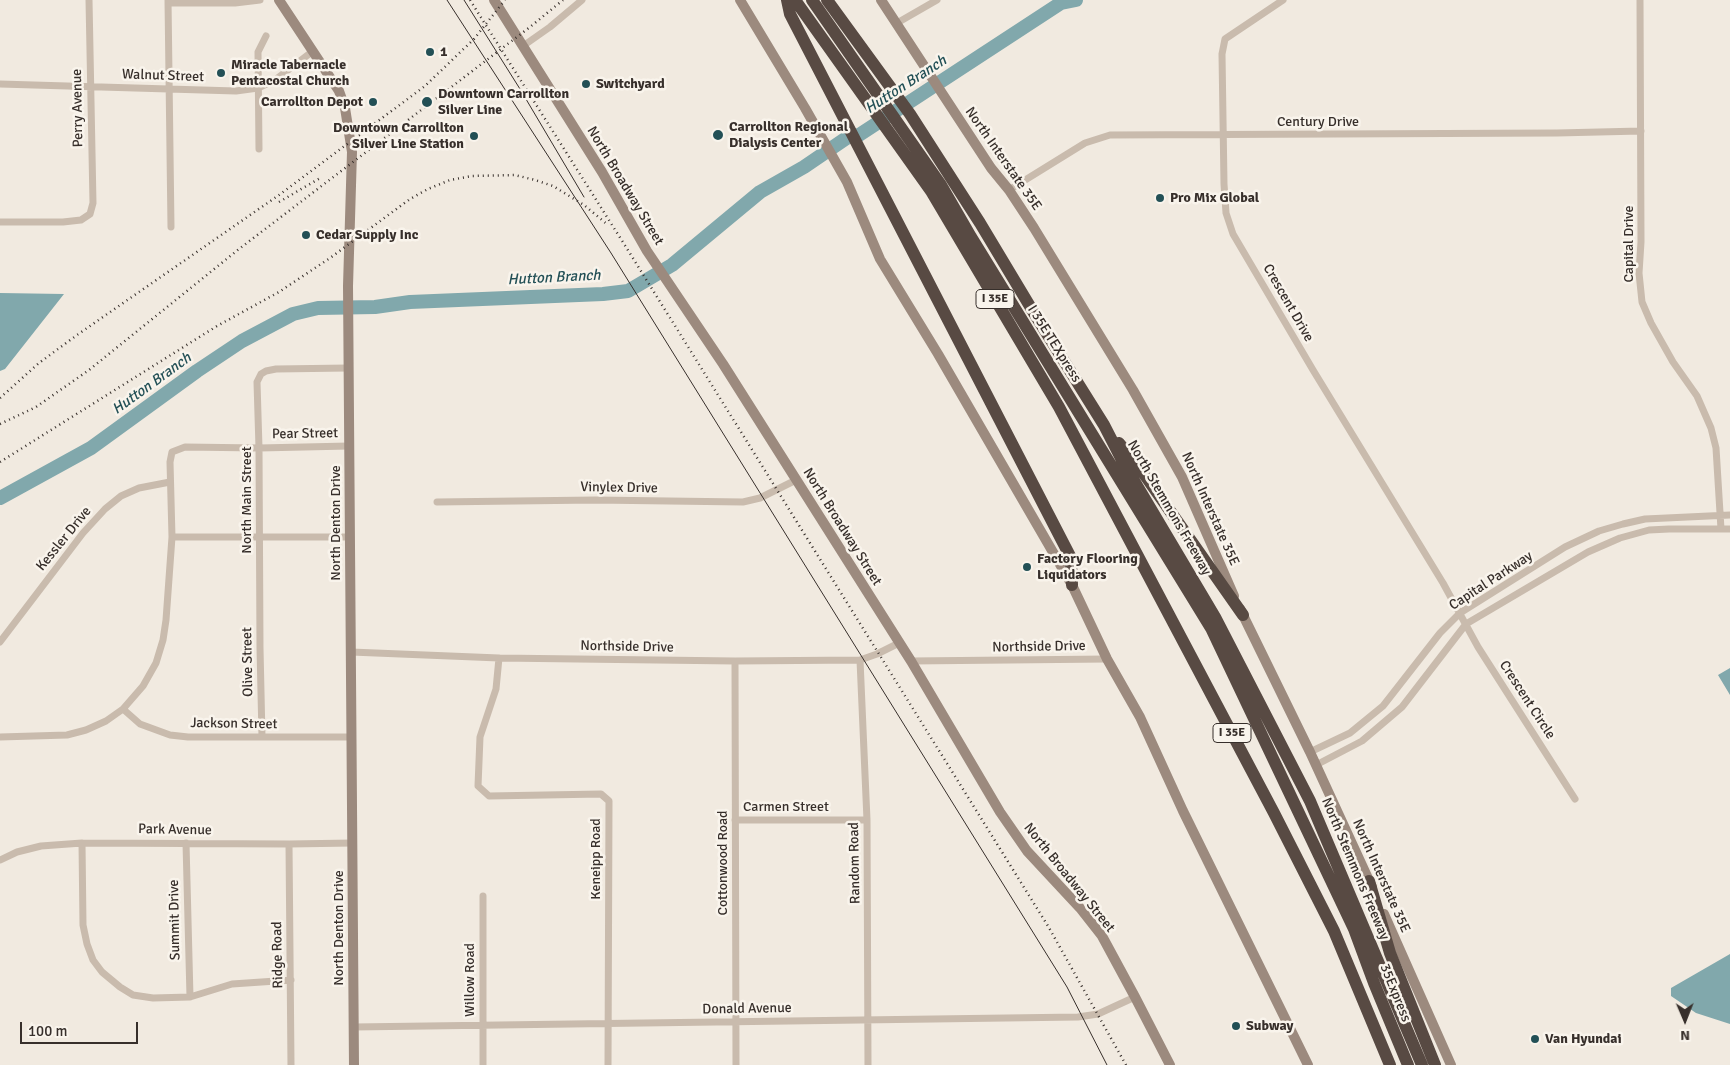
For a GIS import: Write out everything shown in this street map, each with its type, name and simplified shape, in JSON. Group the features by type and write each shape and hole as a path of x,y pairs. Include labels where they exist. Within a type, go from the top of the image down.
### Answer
{"highway":[{"path":"787,0 790,14 1071,558 1072,585"},
{"name":"North Stemmons Freeway","path":"795,0 941,186 1104,425 1123,462 1215,617 1310,800 1422,1065"},
{"name":"I 35E TEXpress","path":"812,0 941,186 1211,628 1252,715"},
{"name":"North Stemmons Freeway","path":"827,0 910,114 941,186 1270,804 1334,931 1390,1065"},
{"path":"1104,425 1142,471 1243,615"},
{"name":"35Express","path":"1252,715 1354,929 1374,984 1408,1065"},
{"path":"1368,881 1390,952 1435,1065"}],"main road":[{"name":"North Denton Drive","path":"279,0 339,91 348,123 352,156 348,286 348,368 354,1065"},
{"name":"North Broadway Street","path":"494,0 602,172 647,251 723,364 911,661 1010,826 1028,851 1080,908 1102,936 1136,997 1170,1065"},
{"path":"740,0 847,182 880,259 938,354 1072,585 1107,659 1140,717 1186,818 1308,1065"},
{"name":"North Interstate 35E","path":"881,0 917,52 991,168 1009,190 1088,315 1170,454 1243,615 1310,752 1451,1065"}],"street":[{"name":"Perry Avenue","path":"0,222 63,222 81,220 90,214 93,203 89,0"},
{"path":"171,227 168,1 235,3 260,0"},
{"path":"523,46 550,27 582,0"},
{"path":"897,23 938,0"},
{"name":"Crescent Drive","path":"1283,0 1224,39 1222,54 1222,135 1225,204 1233,234 1317,378 1460,612"},
{"name":"Capital Drive","path":"1640,0 1641,242 1639,273 1642,302 1651,323 1673,362 1697,396 1711,428 1716,448 1721,529"},
{"path":"259,150 258,52 266,36"},
{"name":"Walnut Street","path":"0,84 236,91 258,88 275,80 313,51"},
{"name":"Century Drive","path":"1009,190 1085,143 1110,135 1641,131"},
{"name":"North Main Street","path":"260,617 260,448 257,382 261,374 276,369 348,368"},
{"name":"Pear Street","path":"170,482 172,452 185,447 349,446"},
{"name":"Vinylex Drive","path":"437,502 595,500 744,502 760,498 796,480"},
{"path":"0,737 67,735 86,730 106,721 123,709 142,686 156,663 163,640 166,620 172,537 170,482"},
{"name":"Kessler Drive","path":"0,642 83,533 105,509 121,496 139,488 170,482"},
{"name":"Capital Parkway","path":"1310,752 1350,733 1383,706 1440,633 1460,612 1565,547 1599,531 1623,524 1654,518 1730,515"},
{"name":"Capital Parkway","path":"1316,766 1362,741 1402,707 1466,624 1588,552 1620,538 1649,530 1730,529"},
{"path":"172,537 350,537"},
{"name":"Crescent Circle","path":"1460,612 1478,647 1576,799"},
{"name":"Olive Street","path":"260,617 262,737"},
{"name":"Northside Drive","path":"351,652 498,658 735,661 860,660 899,643"},
{"name":"Keneipp Road","path":"498,658 496,689 480,737 478,786 489,796 601,794 609,801 608,1065"},
{"name":"Northside Drive","path":"911,661 1107,659"},
{"name":"Random Road","path":"860,660 867,820 868,1065"},
{"name":"Cottonwood Road","path":"735,661 736,1065"},
{"name":"Jackson Street","path":"123,709 140,724 170,735 352,737"},
{"name":"Carmen Street","path":"735,820 867,820"},
{"path":"82,843 83,924 87,944 93,960 102,972 133,995 153,998 190,997 232,984 291,980"},
{"name":"Park Avenue","path":"0,860 17,852 41,846 82,843 352,843"},
{"name":"Summit Drive","path":"186,843 190,997"},
{"name":"Ridge Road","path":"289,844 291,1065"},
{"name":"Willow Road","path":"483,896 483,1065"},
{"name":"Donald Avenue","path":"354,1027 1078,1017 1098,1014 1136,997"}],"water":[{"path":"0,293 64,294 5,369 0,371"},
{"path":"1730,668 1730,695 1718,675"},
{"path":"1730,954 1730,1024 1696,1013 1671,996 1671,988"}],"waterway":[{"name":"Hutton Branch","path":"0,498 91,448 197,371 242,341 293,314 318,308 375,307 410,302 603,294 628,291 672,265 760,192 804,167 848,137 859,135 1061,3 1076,0"}],"tram line":[{"path":"447,0 611,253 1067,987 1107,1065"},
{"path":"464,0 520,89 584,197"}],"railway":[{"path":"470,0 631,255 1048,926 1126,1065"},
{"path":"0,398 39,363 77,335 279,195 425,86 474,39 505,0"},
{"path":"0,424 36,407 89,370 239,249 563,0"},
{"path":"0,462 217,326 279,292 330,258 410,199 450,180 472,176 515,175 535,180 553,186 584,205 608,225"},
{"path":"279,202 322,177"}],"place":[{"name":"1","path":"430,52"},
{"name":"Miracle Tabernacle Pentacostal Church","path":"221,73"},
{"name":"Switchyard","path":"586,84"},
{"name":"Carrollton Depot","path":"373,102"},
{"name":"Downtown Carrollton Silver Line","path":"427,102"},
{"name":"Carrollton Regional Dialysis Center","path":"718,135"},
{"name":"Downtown Carrollton Silver Line Station","path":"474,136"},
{"name":"Pro Mix Global","path":"1160,198"},
{"name":"Cedar Supply Inc","path":"306,235"},
{"name":"Factory Flooring Liquidators","path":"1027,567"},
{"name":"Subway","path":"1236,1026"},
{"name":"Van Hyundai","path":"1535,1039"}]}
